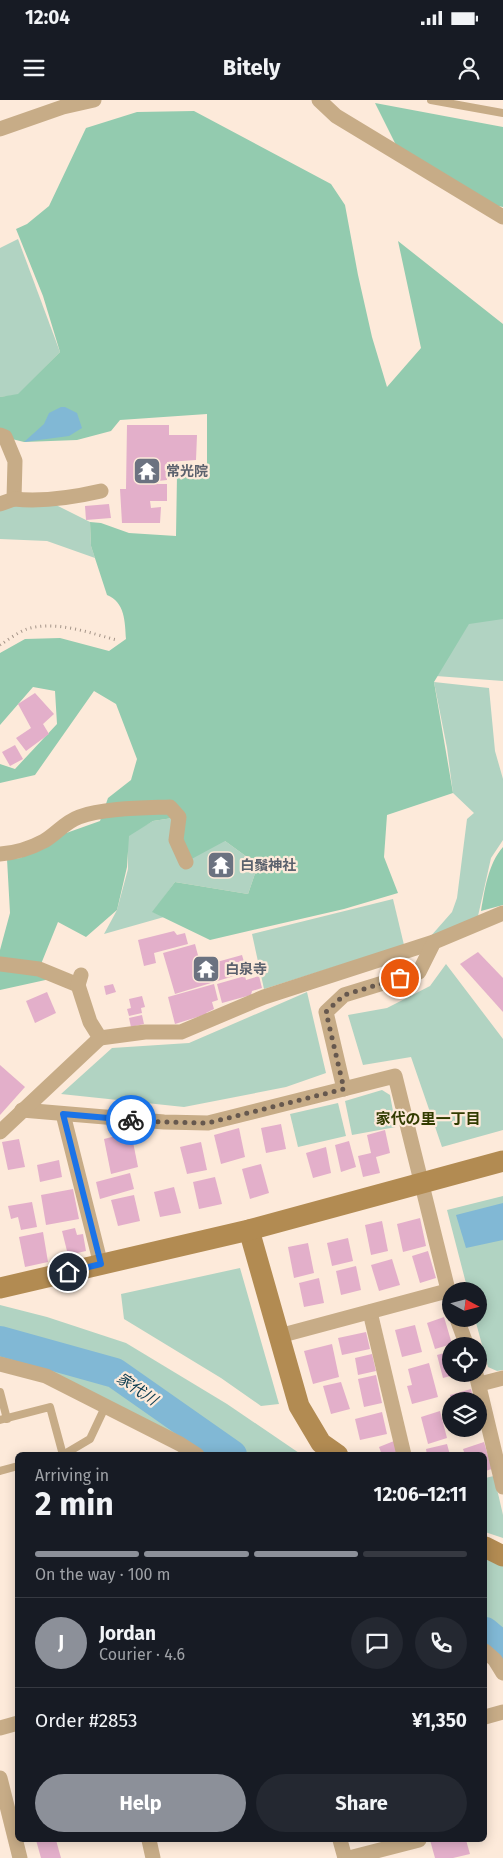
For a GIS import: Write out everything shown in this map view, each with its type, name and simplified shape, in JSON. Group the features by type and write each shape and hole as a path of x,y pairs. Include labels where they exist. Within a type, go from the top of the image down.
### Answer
{"street":[{"path":"0,129 63,107 94,100"},
{"path":"319,100 336,116 503,217"},
{"path":"0,436 5,437 15,461 7,502 63,500 101,491"},
{"path":"0,854 10,853 44,840 64,824 95,812 170,807 179,817 176,840 186,862"},
{"path":"0,1132 100,1038 145,1032 181,1032 264,997 434,942 503,913"},
{"path":"344,1089 326,1012 344,995 419,972 434,942"},
{"path":"0,964 39,969 79,980 90,1022 100,1038"},
{"path":"22,1110 164,1122 208,1123 395,1076 446,1282"},
{"path":"63,1114 101,1264"},
{"path":"0,1288 249,1230 503,1161"},
{"path":"249,1230 299,1406 321,1443 334,1452"},
{"path":"279,1336 370,1312 442,1297"},
{"path":"370,1312 403,1452"},
{"path":"0,1364 46,1376 106,1405 192,1452"},
{"path":"487,1379 503,1378"},
{"path":"479,1382 503,1487"},
{"path":"487,1547 503,1556"},
{"path":"487,1654 495,1660 503,1673"},
{"path":"487,1716 503,1712"},
{"path":"0,1728 15,1724"},
{"path":"0,1778 15,1838"},
{"path":"16,1842 20,1858"},
{"path":"150,1842 154,1858"},
{"path":"341,1842 345,1858"},
{"path":"349,1858 411,1842"}],"lane":[{"path":"431,100 503,113"},
{"path":"0,1392 4,1420 50,1408 62,1452"},
{"path":"68,1452 90,1439 106,1405"},
{"path":"0,1471 15,1467"}],"path":[{"path":"0,645 26,629 42,626 72,629 117,640"}],"green space":[{"path":"375,103 503,127 503,207 478,202 401,155"},
{"path":"194,111 331,184 345,205 372,337 387,387 421,348 398,241 503,324 503,619 469,624 434,682 453,793 387,815 384,857 398,893 344,909 210,940 152,912 175,882 248,894 258,865 225,841 186,862 179,817 153,821 129,836 127,867 117,910 86,937 58,922 39,969 50,979 0,990 0,950 10,913 7,859 21,858 27,847 100,821 108,798 131,780 137,759 116,704 94,691 35,775 0,783 0,764 15,769 57,724 55,691 33,687 0,725 0,653 25,639 60,638 109,651 126,639 123,613 117,602 107,595 91,546 90,522 101,523 129,533 176,536 177,475 207,471 207,414 120,420 111,431 77,440 24,442 0,436 0,397 18,394 60,352 43,296 16,229 27,224 49,206 86,128 137,112"},
{"path":"18,239 60,352 18,395 0,397 0,248"},
{"path":"0,505 56,505 90,522 91,546 95,558 47,541 0,539"},
{"path":"503,617 503,681 436,676 469,623"},
{"path":"434,682 489,688 495,751 503,779 503,840 491,858 478,916 430,937 452,912 457,898 467,819 474,813 453,793 447,748"},
{"path":"179,817 225,841 258,865 248,894 175,882 153,912 164,917 104,934 117,910 128,869 128,835 153,821"},
{"path":"503,847 503,905 481,911 491,869"},
{"path":"393,899 404,945 264,989 252,934"},
{"path":"446,964 503,1039 503,1130 442,1147 411,1057 363,1065 348,1015 387,1008 430,986"},
{"path":"307,992 326,1073 286,1087 184,1107 61,1094 112,1048 189,1043"},
{"path":"382,1090 390,1095 396,1127 352,1135 345,1101"},
{"path":"338,1103 346,1136 298,1147 290,1114"},
{"path":"503,1196 503,1370 497,1371 488,1367 487,1337 480,1337 477,1328 488,1328 488,1282 466,1282 447,1210"},
{"path":"240,1268 279,1404 261,1406 221,1378 124,1319 121,1294"},
{"path":"0,1305 47,1317 126,1343 227,1404 298,1452 181,1452 0,1360"},
{"path":"494,1476 503,1515 503,1538 487,1533 487,1478"},
{"path":"487,1557 503,1565 503,1675 487,1654"}],"water":[{"path":"61,407 77,413 82,428 69,436 24,442 44,424 49,413"},
{"path":"503,1203 503,1240 466,1248 456,1215"}],"building":[{"name":"常光院","path":"127,425 169,425 169,435 197,435 196,460 167,462 167,480 158,481 157,484 167,484 167,501 150,501 151,508 161,507 160,523 122,523 120,489 126,489"},
{"path":"109,504 111,518 86,520 85,506"},
{"path":"35,693 54,714 43,724 49,734 26,751 16,738 31,728 18,704"},
{"path":"15,745 23,759 10,766 2,752"},
{"name":"白鬚神社","path":"225,855 230,871 217,875 212,858"},
{"path":"174,931 177,935 185,933 188,944 154,953 156,963 144,966 138,940"},
{"name":"白泉寺","path":"195,944 199,959 204,958 206,965 242,955 247,972 175,994 163,953"},
{"path":"478,952 503,978 503,1012 460,964"},
{"path":"245,976 246,980 259,976 262,988 252,991 251,995 222,1003 217,984"},
{"path":"113,984 116,992 106,995 104,986"},
{"path":"214,984 218,1000 212,1002 214,1009 207,1014 175,1024 168,997"},
{"path":"47,992 56,1013 35,1023 26,1001"},
{"path":"142,996 145,1007 141,1008 142,1013 129,1016 127,1009 131,1008 129,999"},
{"path":"142,1015 144,1024 131,1027 129,1018"},
{"path":"0,1065 25,1087 0,1115"},
{"path":"281,1124 286,1149 266,1153 261,1128"},
{"path":"239,1128 245,1157 221,1164 214,1135"},
{"path":"385,1130 390,1153 376,1157 380,1173 363,1177 358,1156 371,1153 367,1135"},
{"path":"131,1132 138,1167 111,1174 104,1139"},
{"path":"19,1139 25,1167 8,1170 2,1142"},
{"path":"349,1141 356,1167 341,1172 335,1145"},
{"path":"201,1142 207,1170 187,1174 180,1147"},
{"path":"326,1147 331,1173 313,1178 306,1153"},
{"path":"59,1160 62,1177 40,1182 37,1165"},
{"path":"261,1164 269,1193 250,1199 242,1169"},
{"path":"130,1173 134,1189 100,1199 96,1182"},
{"path":"215,1177 222,1204 199,1209 193,1182"},
{"path":"174,1187 181,1213 160,1217 154,1192"},
{"path":"73,1189 79,1219 46,1225 41,1195"},
{"path":"134,1195 140,1221 118,1226 111,1200"},
{"path":"32,1202 37,1227 21,1230 18,1217 11,1219 8,1206"},
{"path":"420,1218 426,1246 403,1252 397,1224"},
{"path":"382,1221 388,1251 371,1255 365,1225"},
{"path":"75,1228 77,1235 83,1234 86,1251 68,1255 62,1231"},
{"path":"43,1232 48,1262 25,1267 19,1237"},
{"path":"348,1238 353,1261 332,1266 327,1243"},
{"path":"308,1243 314,1273 294,1278 288,1247"},
{"path":"428,1251 436,1278 420,1283 412,1256"},
{"path":"392,1259 400,1285 379,1291 371,1265"},
{"path":"356,1266 361,1290 341,1295 336,1271"},
{"path":"319,1278 324,1303 304,1307 299,1283"},
{"path":"442,1318 442,1328 447,1328 450,1337 442,1337 442,1347 435,1349 427,1323"},
{"path":"415,1325 422,1352 402,1357 395,1330"},
{"path":"366,1332 370,1349 342,1355 338,1338"},
{"path":"332,1344 339,1377 313,1384 304,1351"},
{"path":"372,1354 376,1371 358,1375 355,1358"},
{"path":"442,1354 442,1374 437,1355"},
{"path":"429,1363 438,1397 412,1404 407,1386 412,1385 408,1369"},
{"path":"376,1375 382,1403 364,1407 358,1379"},
{"path":"341,1382 350,1409 331,1414 323,1386"},
{"path":"471,1389 472,1392 460,1392"},
{"path":"440,1411 442,1437 447,1438 428,1444 421,1417"},
{"path":"382,1412 387,1434 360,1440 355,1419"},
{"path":"394,1441 398,1452 381,1452 379,1447"},
{"path":"484,1442 487,1452 464,1452 463,1449"},
{"path":"447,1444 449,1452 426,1452 426,1449"},
{"path":"487,1452 492,1469 487,1470"},
{"path":"37,1842 57,1842 61,1858 41,1858"},
{"path":"431,1842 467,1842 470,1854 453,1858 435,1858"}],"waterway":[{"name":"家代川","path":"0,1341 115,1373 228,1452"},
{"name":"家代川","path":"487,1634 503,1647"}],"way so far":[{"path":"131,1120 208,1123 344,1089 326,1012 344,995 400,978"}],"place":[{"name":"常光院","path":"147,471"},
{"name":"白鬚神社","path":"221,865"},
{"name":"白泉寺","path":"206,969"}],"district":[{"name":"家代の里一丁目","path":"428,1119"}],"route":[{"path":"68,1272 101,1264 63,1114 131,1120"}]}
